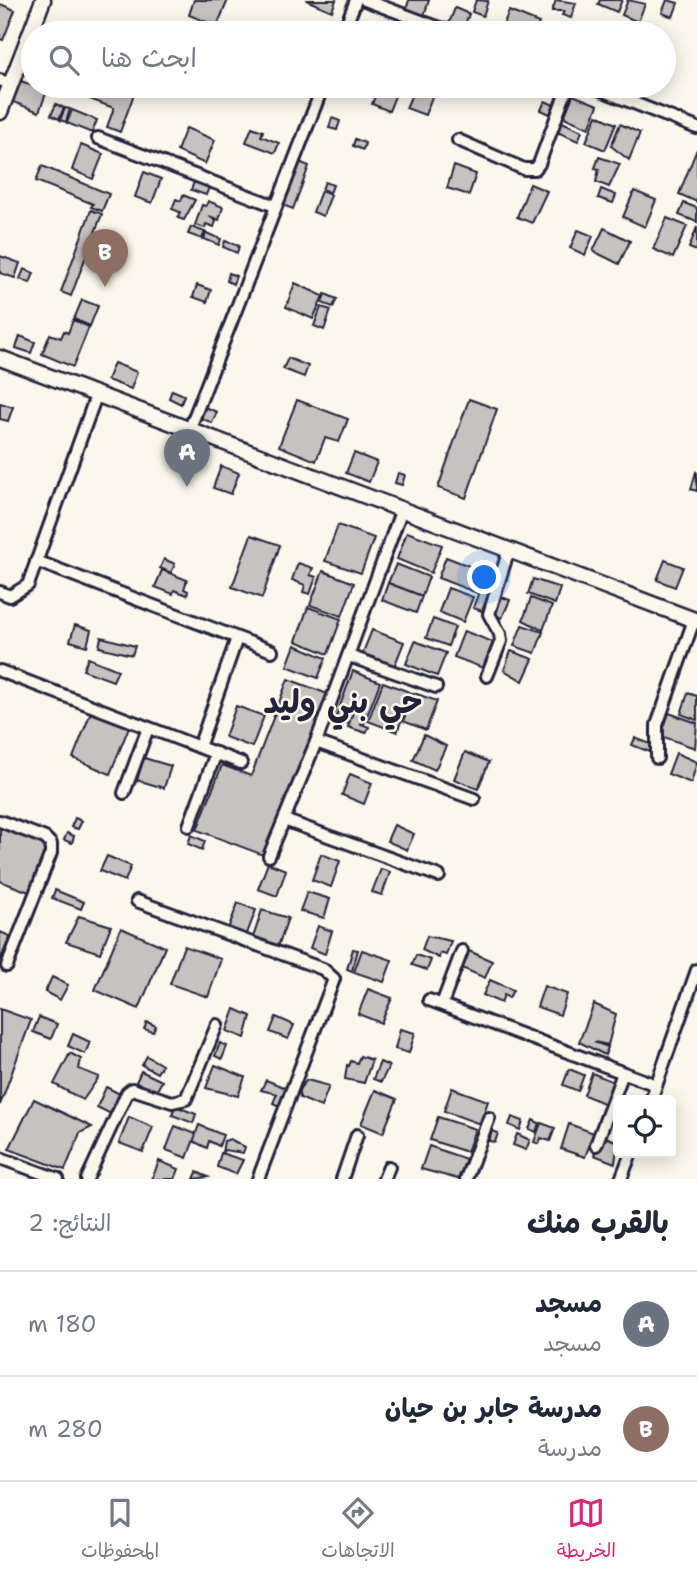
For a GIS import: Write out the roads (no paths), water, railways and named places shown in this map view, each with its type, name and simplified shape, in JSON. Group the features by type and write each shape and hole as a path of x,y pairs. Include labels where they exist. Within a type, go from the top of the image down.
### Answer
{"main road":[{"path":"33,21 43,0"},
{"path":"0,112 5,82 21,47"},
{"path":"0,356 696,621"}],"street":[{"path":"348,21 356,0"},
{"path":"365,0 421,21"},
{"path":"190,428 318,98"},
{"path":"457,140 524,169 535,169 564,98"},
{"path":"621,98 697,128"},
{"path":"97,138 275,206"},
{"path":"0,592 10,596 28,585 97,393"},
{"path":"269,856 349,656 402,509"},
{"path":"487,676 501,642 500,634 489,614 509,549"},
{"path":"36,561 272,650"},
{"path":"657,758 657,725 696,621"},
{"path":"199,747 237,638"},
{"path":"349,656 436,687"},
{"path":"0,671 241,763"},
{"path":"124,793 148,728"},
{"path":"316,742 474,799"},
{"path":"189,826 216,753"},
{"path":"284,820 439,876"},
{"path":"0,821 45,838 51,844 51,853 7,965"},
{"path":"137,901 323,969 334,979 258,1179"},
{"path":"442,1004 462,951"},
{"path":"653,1095 697,970"},
{"path":"429,1000 656,1085"},
{"path":"87,1179 127,1093 132,1089 172,1102 186,1099 217,1024"},
{"path":"596,1145 623,1073"},
{"path":"466,1179 489,1118"},
{"path":"342,1179 357,1135"},
{"path":"0,1158 58,1179"},
{"path":"621,1179 629,1158"},
{"path":"384,1179 389,1167"}],"place":[{"name":"مدرسة جابر بن حيان","path":"105,287"},
{"name":"مسجد","path":"187,487"}],"district":[{"name":"حي بني وليد","path":"343,701"}]}
